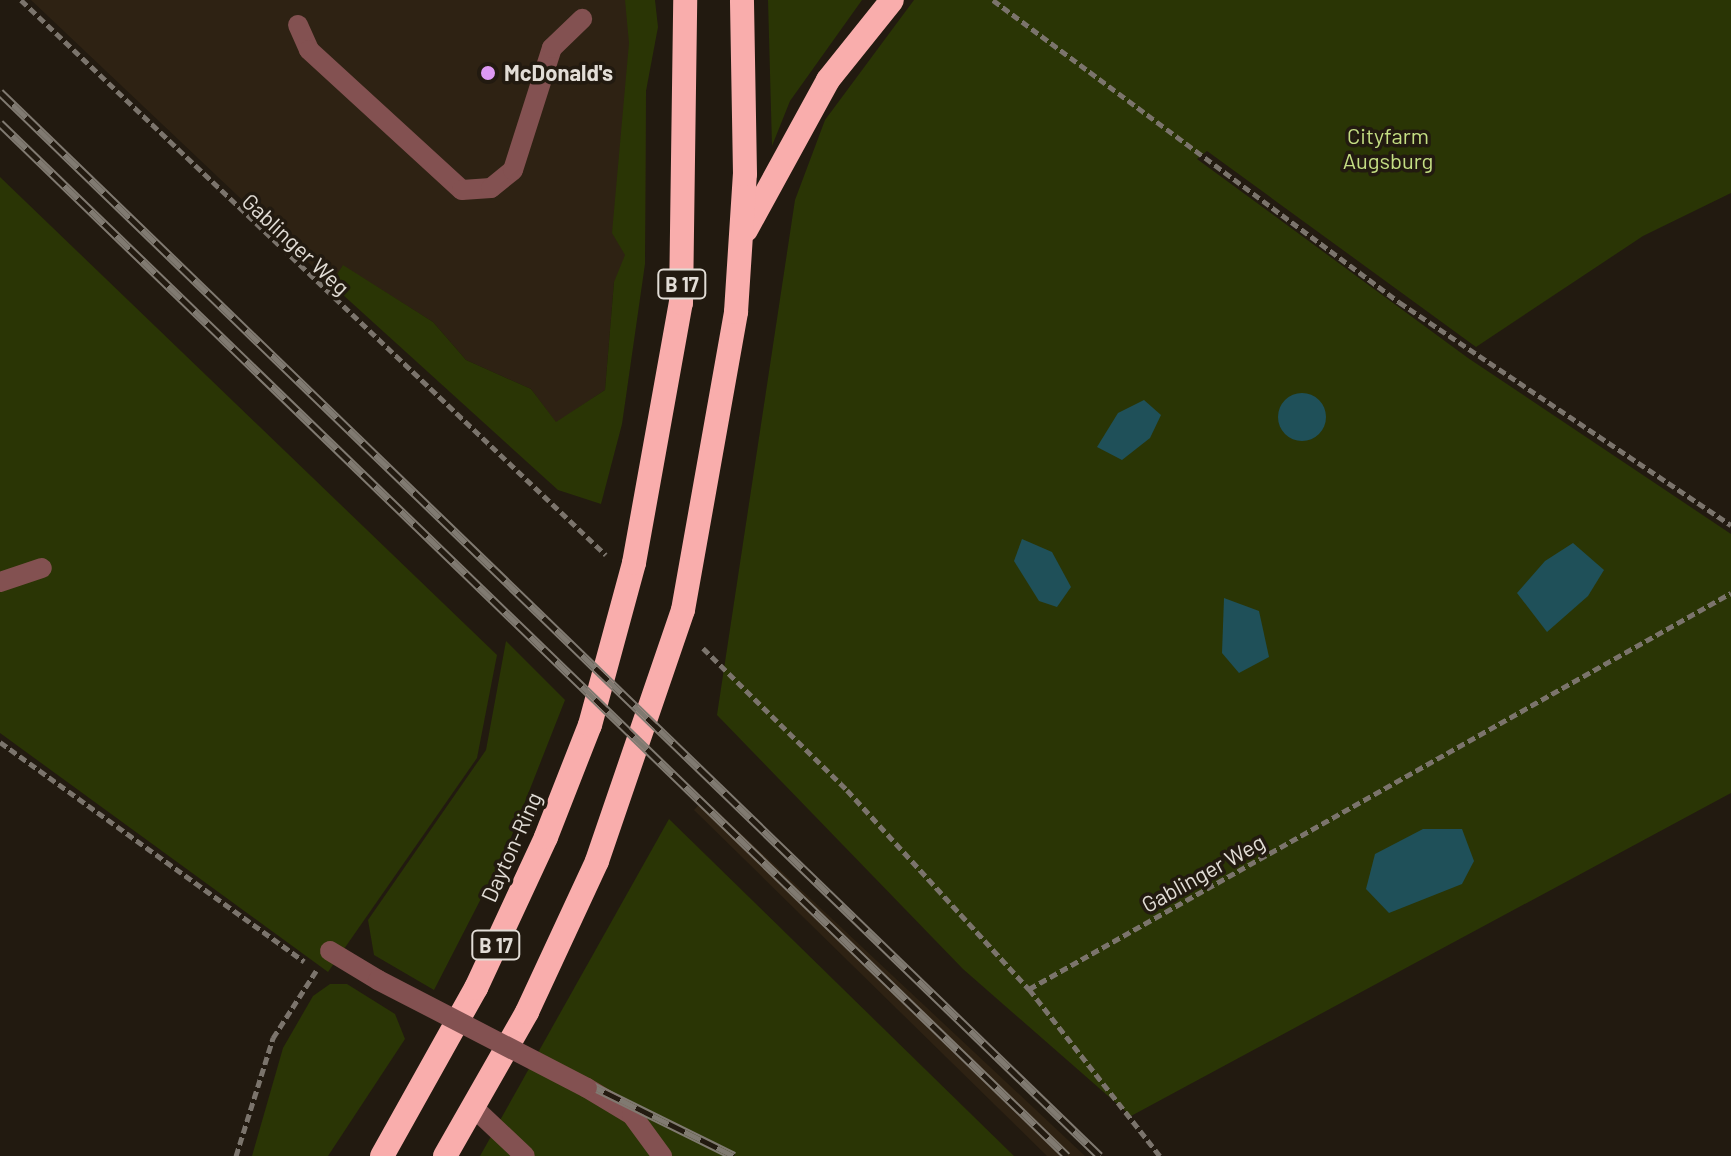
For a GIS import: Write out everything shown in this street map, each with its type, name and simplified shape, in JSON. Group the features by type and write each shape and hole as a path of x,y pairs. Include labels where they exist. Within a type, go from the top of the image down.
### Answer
{"highway":[{"name":"Dayton-Ring","path":"382,1156 476,988 590,725 659,451 681,303 685,0"},
{"name":"B 17","path":"445,1156 527,1012 633,767 683,610 714,460 741,239 742,0"},
{"path":"741,239 828,80 892,0"}],"lane":[{"path":"298,25 309,50 462,190 491,188 513,170 552,48 582,19"},
{"path":"0,582 42,568"},
{"path":"330,951 378,980 587,1088 632,1115 662,1156"},
{"path":"473,1107 525,1156"}],"path":[{"name":"Gablinger Weg","path":"21,0 556,506"},
{"path":"993,0 1399,302 1731,525"},
{"name":"Gablinger Weg","path":"1029,989 1731,593"},
{"path":"763,707 1029,989 1160,1156"},
{"path":"0,742 317,970 273,1038 236,1156"}],"shaded area":[{"path":"31,0 655,0 646,91 645,264 614,282 605,390 556,423 531,389 466,360 433,322 343,266 331,284"},
{"path":"704,799 1085,1156 1047,1156 694,810"}],"green space":[{"path":"625,0 655,0 658,27 646,91 645,264 622,424 601,504 558,490 331,284 343,265 433,322 466,360 531,389 556,422 605,390 614,282 625,255 612,233 629,43"},
{"path":"768,0 862,0 790,101 772,146"},
{"name":"Cityfarm Augsburg","path":"914,0 1731,0 1731,193 1643,236 1476,347 1207,151 1197,159 1468,358 1731,534 1731,793 1131,1116 963,969 717,715 795,200 825,120"},
{"path":"0,177 497,655 477,758 328,972 0,733"},
{"path":"506,641 565,700 506,850 434,990 374,955 368,920 486,750"},
{"path":"669,819 1014,1156 480,1156"},
{"path":"330,984 347,984 395,1014 405,1039 328,1156 252,1156 283,1048 313,996"}],"water":[{"path":"1302,393 1319,400 1326,417 1319,434 1302,441 1285,434 1278,417 1285,400"},
{"path":"1144,400 1161,415 1150,438 1122,460 1097,447 1118,413"},
{"path":"1022,539 1052,552 1071,587 1057,607 1039,601 1014,561"},
{"path":"1573,543 1604,570 1588,596 1547,632 1517,593 1545,561"},
{"path":"1224,598 1259,611 1269,657 1239,673 1222,653"},
{"path":"1423,829 1462,829 1474,861 1462,884 1389,913 1366,889 1375,854"}],"railway":[{"path":"0,92 1100,1156"},
{"path":"0,123 1067,1156"},
{"path":"378,980 734,1156"}],"place":[{"name":"McDonald's","path":"488,73"}]}
